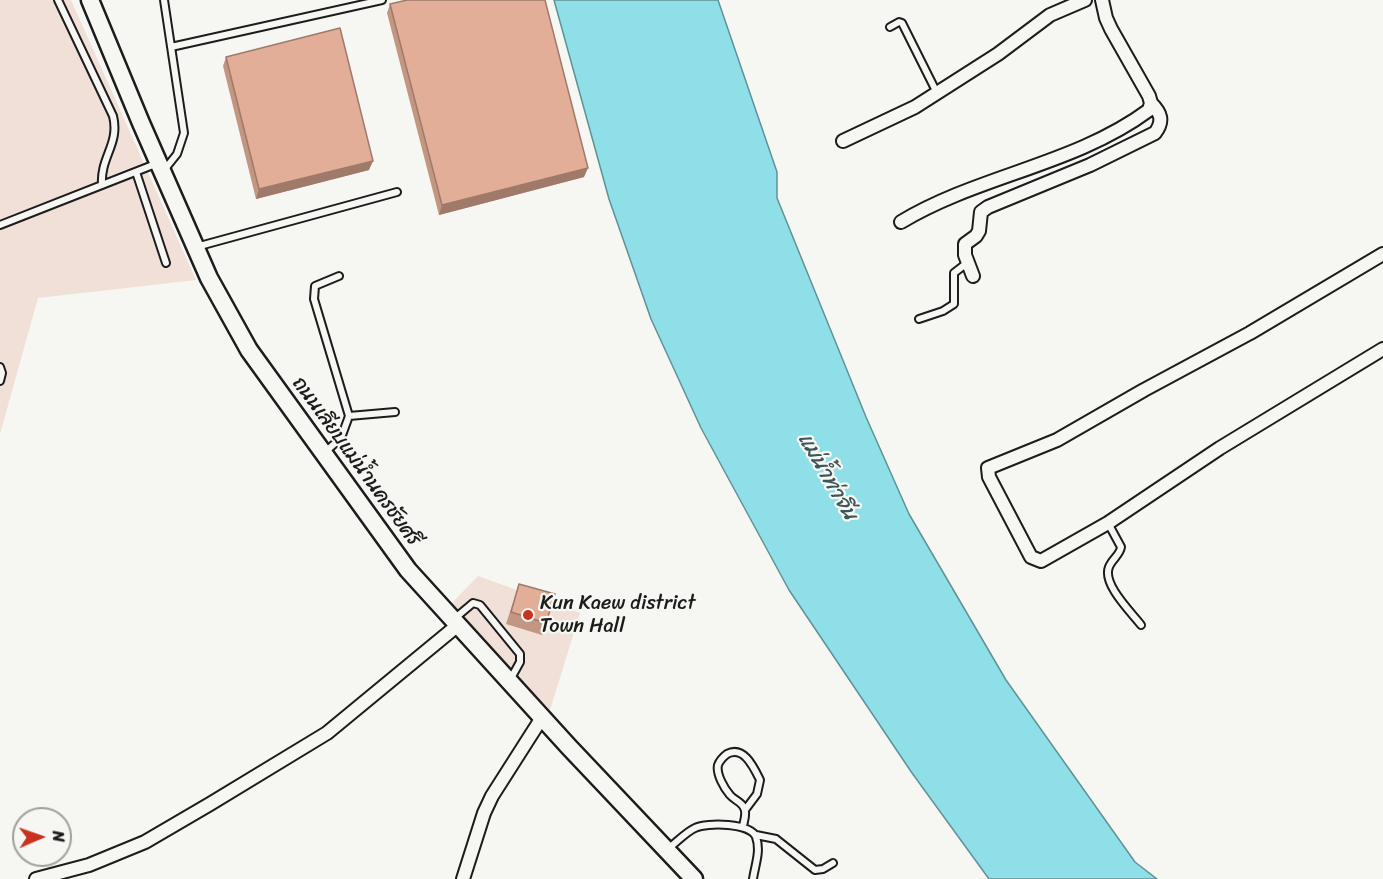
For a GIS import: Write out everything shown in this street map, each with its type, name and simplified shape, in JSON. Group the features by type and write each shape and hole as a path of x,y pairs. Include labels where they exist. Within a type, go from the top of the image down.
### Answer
{"main road":[{"name":"ถนนเลียบแม่น้ำนครชัยศรี","path":"90,0 209,278 249,350 408,570 694,879"}],"street":[{"path":"843,141 915,108 998,54 1050,15 1085,0"},
{"path":"973,276 965,244 979,231 981,212 988,207 1090,165 1155,132 1160,126 1159,111 1151,103 1106,18 1102,0"},
{"path":"901,222 958,193 1045,163 1092,142 1149,110 1151,103"},
{"path":"1383,254 1250,333 1057,440 988,468 989,477 1031,557 1041,561 1109,524 1220,448 1383,349"},
{"path":"36,879 89,865 145,842 327,733 456,622"},
{"path":"463,879 488,804 543,716"}],"lane":[{"path":"58,0 113,116 116,128 101,172 102,185"},
{"path":"0,225 136,172 160,168 177,154 184,133 164,0"},
{"path":"171,47 382,0"},
{"path":"890,27 902,23 937,94"},
{"path":"136,172 166,264"},
{"path":"195,247 397,192"},
{"path":"920,320 954,304 954,273 968,262"},
{"path":"323,454 341,438 349,416 314,299 315,286 339,276"},
{"path":"0,367 2,373 0,381"},
{"path":"349,416 395,412"},
{"path":"1109,524 1120,542 1120,552 1108,569 1108,578 1113,589 1141,625"},
{"path":"456,622 473,603 480,605 519,654 520,662 509,681"},
{"path":"743,826 745,810 757,795 760,780 746,758 739,752 731,752 718,764 718,774 731,796 745,810"},
{"path":"666,851 694,828 707,825 743,826 756,835 776,839 815,870 823,869 833,863"},
{"path":"753,879 758,856 756,835"}],"shaded area":[{"path":"0,0 71,0 196,280 38,298 0,434"},
{"path":"478,576 580,613 550,710 450,605"}],"water":[{"name":"แม่น้ำท่าจีน","path":"554,0 718,0 777,172 777,198 866,417 909,514 1006,680 1135,862 1157,879 989,879 912,773 789,590 701,428 651,319 609,199"}],"building":[{"path":"407,0 545,0 588,168 442,205 390,4"},
{"path":"340,28 373,161 259,189 226,57"},
{"path":"519,584 555,594 546,623 511,612"}],"place":[{"name":"Kun Kaew district Town Hall","path":"528,615"}]}
